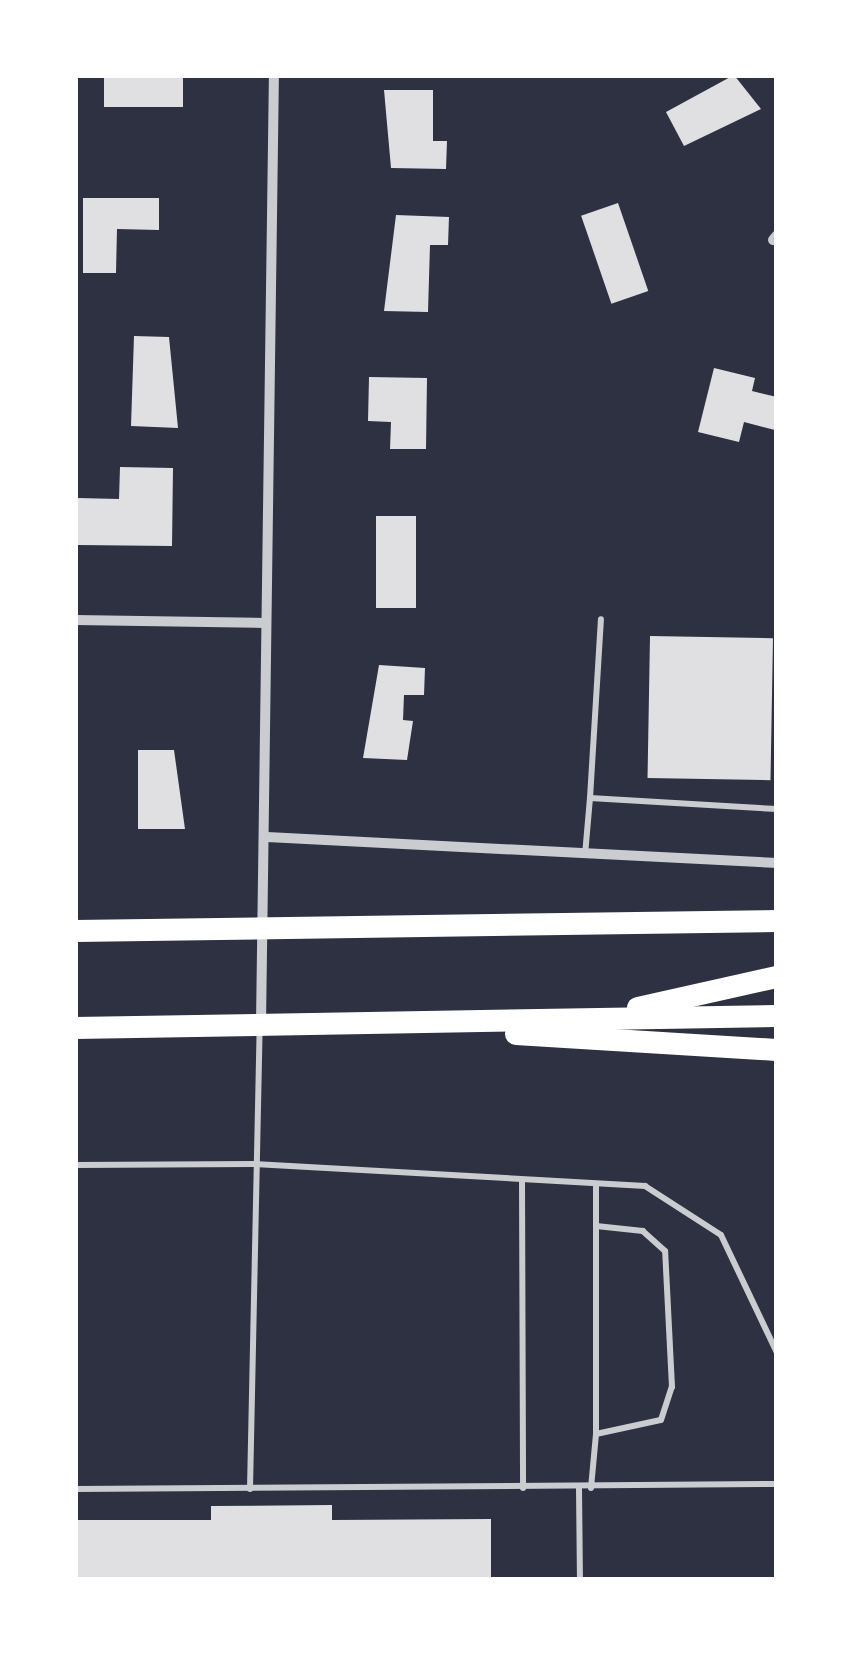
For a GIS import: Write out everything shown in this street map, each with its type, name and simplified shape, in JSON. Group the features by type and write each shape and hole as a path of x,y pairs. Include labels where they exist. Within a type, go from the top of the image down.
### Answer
{"main road":[{"path":"75,931 777,921"},
{"path":"600,1017 777,977"},
{"path":"75,1028 403,1026 600,1017 777,1016"},
{"path":"403,1026 777,1050"}],"street":[{"path":"260,1028 267,837 265,624 274,75"},
{"path":"75,620 265,624"},
{"path":"267,837 777,863"}],"lane":[{"path":"584,856 601,619"},
{"path":"590,798 777,809"},
{"path":"250,1489 254,1164 260,1028"},
{"path":"75,1165 254,1164 645,1186 721,1235 777,1353"},
{"path":"522,1181 523,1488"},
{"path":"591,1488 596,1434 596,1184"},
{"path":"596,1226 643,1231 665,1251 672,1387 661,1420 596,1434"},
{"path":"75,1489 777,1484"},
{"path":"578,1488 580,1580"}],"building":[{"path":"104,75 183,75 183,107 104,107"},
{"path":"734,75 761,109 684,146 666,112"},
{"path":"384,90 433,90 433,141 447,141 446,169 391,168"},
{"path":"83,198 159,198 159,230 117,229 116,273 83,273"},
{"path":"618,203 648,291 611,304 581,216"},
{"path":"396,215 449,217 448,245 430,245 428,312 384,311"},
{"path":"134,336 169,337 178,428 131,426"},
{"path":"714,368 755,378 752,391 777,397 775,430 744,422 739,442 698,432"},
{"path":"369,377 427,378 426,449 390,449 391,422 368,421"},
{"path":"120,467 173,468 172,546 78,545 78,498 119,499"},
{"path":"376,516 416,516 416,608 376,608"},
{"path":"650,636 773,638 771,780 648,778"},
{"path":"379,665 425,668 424,695 404,695 403,720 413,721 407,760 363,758"},
{"path":"138,750 174,750 185,829 138,829"},
{"path":"332,1505 332,1520 491,1519 491,1580 75,1580 75,1520 211,1520 211,1506"}]}
